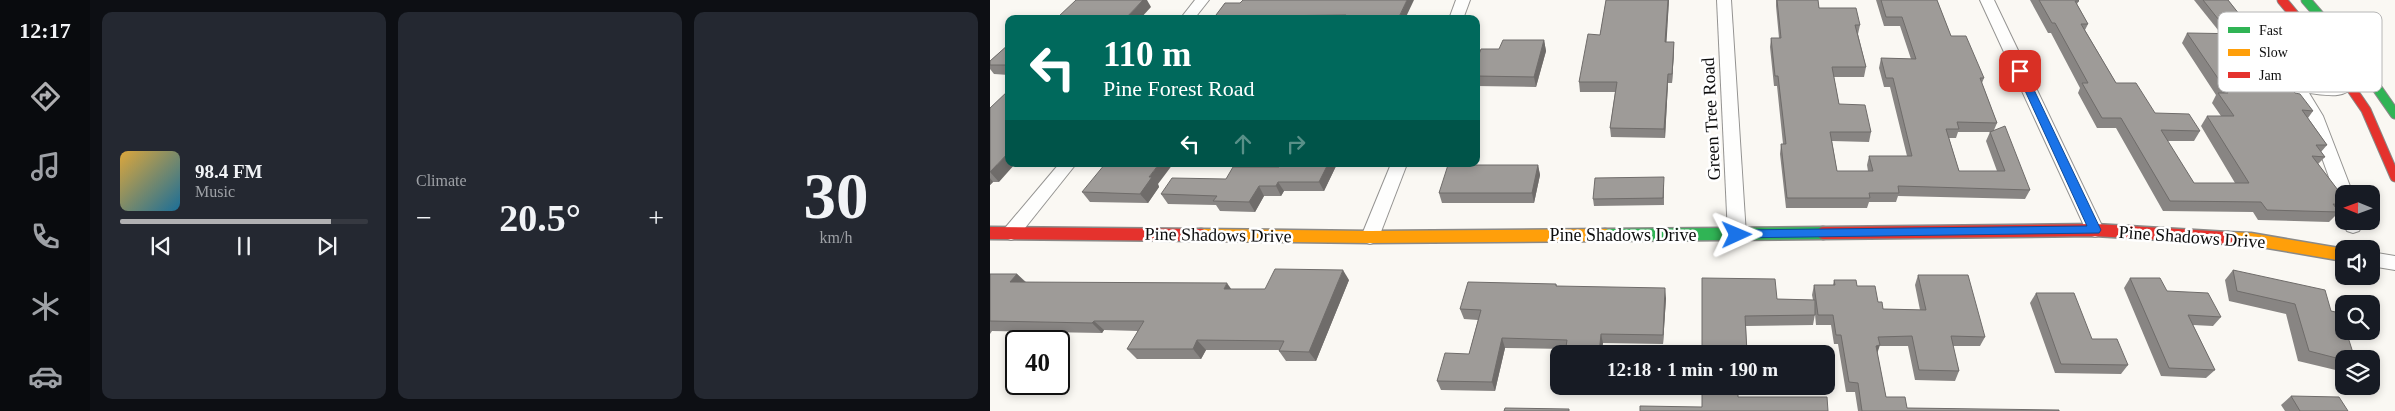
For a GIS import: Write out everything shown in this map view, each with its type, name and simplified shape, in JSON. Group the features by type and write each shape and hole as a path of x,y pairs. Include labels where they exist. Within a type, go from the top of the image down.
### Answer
{"street":[{"path":"1190,15 1202,0"},
{"path":"1457,15 1463,0"},
{"name":"Green Tree Road","path":"1724,0 1737,235"},
{"path":"1987,0 2095,230"},
{"path":"2282,0 2293,12"},
{"path":"2306,0 2317,12"},
{"path":"2302,92 2315,116 2341,185"},
{"path":"2354,92 2366,110 2395,177"},
{"path":"2381,92 2395,114"},
{"path":"1011,233 1066,167"},
{"path":"1370,237 1398,167"},
{"name":"Pine Shadows Drive","path":"990,233 1370,237 1737,235 2095,230 2250,239 2335,253"},
{"path":"2380,260 2395,263"}],"building":[{"path":"1076,0 1143,0 1129,15 1060,15"},
{"path":"1243,0 1407,0 1400,15 1216,15 1225,3 1240,3"},
{"path":"1606,0 1668,0 1665,42 1674,42 1672,74 1668,74 1664,129 1610,128 1617,82 1579,82 1588,34 1600,35"},
{"path":"1777,0 1818,0 1819,8 1856,8 1860,25 1855,25 1866,67 1832,67 1839,104 1865,105 1871,132 1830,132 1837,171 1873,171 1869,156 1912,156 1893,78 1886,78 1881,58 1916,59 1902,17 1886,17 1881,0 1937,0 1951,36 1966,36 1984,78 1980,78 1997,123 1957,122 1959,129 1946,129 1959,171 2005,171 1990,132 2005,126 2030,190 1898,186 1899,193 1869,193 1870,198 1787,198 1781,144 1786,144 1778,76 1775,76 1771,38 1781,38"},
{"path":"2039,0 2078,0 2075,1 2088,24 2081,24 2116,83 2136,83 2155,113 2189,114 2200,131 2161,130 2194,183 2249,183 2207,116 2234,116 2218,93 2294,92 2300,94 2313,111 2302,110 2327,145 2316,145 2325,157 2312,156 2335,186 2335,204 2333,204 2335,212 2267,210 2261,202 2170,201 2121,118 2102,118 2082,83 2088,83 2055,23 2052,23"},
{"path":"2203,0 2228,0 2238,12 2218,12 2218,19"},
{"path":"2187,33 2218,34 2218,78"},
{"path":"1503,40 1544,40 1534,77 1480,76 1481,49 1499,49"},
{"path":"1005,48 1005,65 990,65 990,61"},
{"path":"1005,94 1005,156 990,172 990,108"},
{"path":"1538,165 1532,193 1439,193 1447,167"},
{"path":"1103,167 1157,167 1140,194 1082,192"},
{"path":"1233,167 1326,167 1319,182 1278,182 1276,186 1259,186 1249,202 1213,201 1217,196 1161,194 1172,178 1226,179"},
{"path":"1664,177 1663,198 1593,199 1595,178"},
{"path":"1275,269 1343,270 1309,352 1279,351 1284,341 1197,340 1193,349 1127,349 1144,321 1094,321 1092,323 990,321 990,274 1017,274 1010,282 1227,283 1224,289 1265,289"},
{"path":"2233,270 2325,290 2331,311 2335,312 2335,340 2349,340 2352,350 2335,350 2335,358 2309,351 2295,304 2237,291"},
{"path":"1918,275 1968,275 1985,337 1951,336 1959,371 1919,370 1912,336 1878,337 1880,345 1876,346 1886,397 1905,397 1907,408 2059,411 1862,411 1858,383 1849,382 1841,335 1836,335 1833,315 1818,315 1814,285 1835,285 1834,280 1856,280 1857,286 1875,286 1878,302 1882,302 1883,309 1926,310"},
{"path":"1702,278 1775,279 1777,299 1815,300 1815,315 1745,316 1747,345 1702,345"},
{"path":"2130,278 2160,278 2167,291 2208,293 2221,317 2188,315 2215,370 2169,368"},
{"path":"1468,282 1665,288 1663,335 1601,334 1600,345 1566,345 1567,340 1502,338 1492,382 1437,381 1445,353 1469,354 1481,310 1460,309"},
{"path":"2036,293 2074,293 2092,339 2117,339 2128,365 2061,364"},
{"path":"1702,395 1827,397 1828,411 1640,411 1640,406 1702,407"},
{"path":"2291,396 2339,397 2348,411 2300,411"},
{"path":"1505,408 1569,409 1569,411 1504,411"}],"traffic: fast":[{"path":"2306,0 2316,12"},
{"path":"2380,92 2395,114"},
{"path":"1605,235 1823,233"}],"traffic: slow":[{"path":"1201,235 1370,237 1605,235"},
{"path":"2228,238 2250,239 2335,253"}],"traffic: jam":[{"path":"2282,0 2292,12"},
{"path":"2354,92 2366,110 2395,177"},
{"path":"1823,233 2095,230 2228,238"},
{"path":"990,233 1201,235"}],"route":[{"path":"1737,235 2095,230 2020,71"}]}
